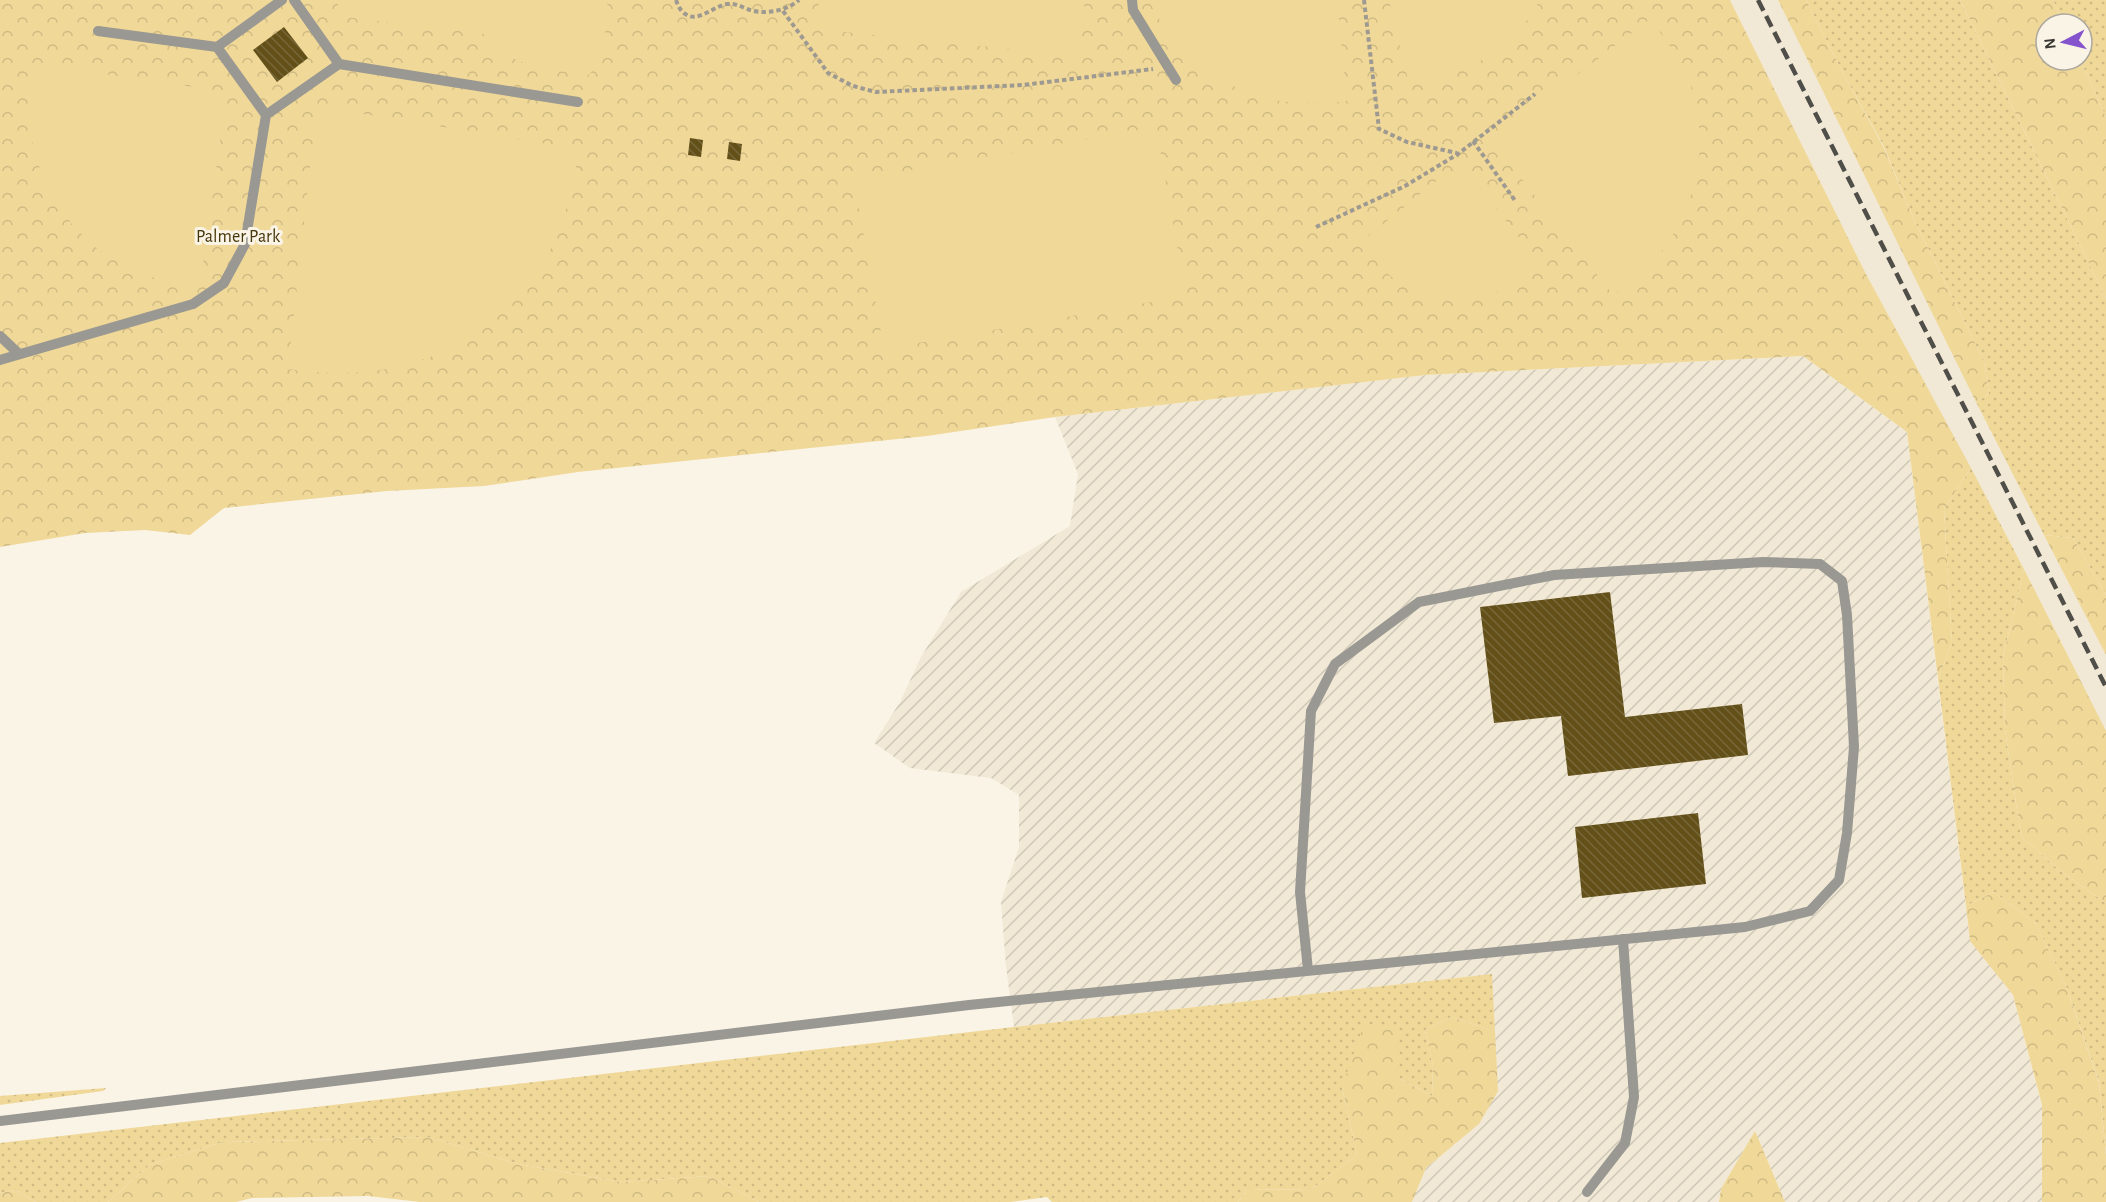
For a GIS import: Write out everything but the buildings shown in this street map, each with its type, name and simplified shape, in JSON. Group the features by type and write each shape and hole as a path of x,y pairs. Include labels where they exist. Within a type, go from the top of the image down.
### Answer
{"lane":[{"path":"98,31 218,47 282,0"},
{"path":"294,0 339,64"},
{"path":"1131,0 1133,10 1176,80"},
{"path":"0,360 193,304 224,284 245,244 266,115 218,47"},
{"path":"266,115 339,64 578,102"},
{"path":"0,336 19,354"},
{"path":"0,1121 945,1008 1745,927 1809,911 1839,880 1847,833 1854,747 1847,615 1842,581 1820,564 1763,562 1554,575 1419,602 1335,664 1311,711 1300,892 1308,970"},
{"path":"1587,1191 1625,1143 1634,1097 1623,939"}],"path":[{"path":"676,0 680,9 687,15 696,17 724,4 736,4 754,11 783,11 798,0"},
{"path":"1364,0 1379,129 1407,142 1458,154"},
{"path":"783,11 828,72 853,87 876,92 1023,85 1168,68"},
{"path":"1316,227 1406,186 1458,154 1535,94"},
{"path":"1473,141 1516,202"}],"shaded area":[{"path":"1730,0 1778,0 1992,432 2106,655 2106,733 2018,557 1866,274"},
{"path":"1803,356 1907,432 1970,940 2013,995 2042,1106 2042,1202 1785,1202 1755,1132 1721,1189 1719,1202 1412,1202 1426,1168 1479,1124 1492,974 1014,1027 1001,902 1019,847 1019,795 991,778 910,768 874,743 900,702 921,657 961,592 1070,526 1078,474 1055,417 1426,375"}],"green space":[{"name":"Palmer Park","path":"0,0 1730,0 1866,274 1971,468 1944,509 1952,643 1938,679 1907,432 1803,356 1426,375 1055,417 927,436 578,472 484,486 387,491 224,508 190,535 145,530 85,533 0,547"},
{"path":"335,0 606,0 608,6 602,63 588,75 535,68 483,45 484,34 345,17"},
{"path":"819,0 1085,0 1079,56 816,29"},
{"path":"1149,0 1337,0 1347,101 1297,103 1274,100 1230,85 1191,57 1167,30"},
{"path":"1389,0 1540,0 1516,33 1485,58 1449,75 1409,84"},
{"path":"1778,0 1806,0 1883,146 1916,224 1984,361 1989,394 1976,402"},
{"path":"1806,0 1960,0 2106,298 2106,595 2073,538 2044,535 1976,402 1989,394 1984,361 1916,224 1883,145"},
{"path":"1960,0 2053,0 2058,12 2034,12 2034,72 2085,72 2106,117 2106,298"},
{"path":"2053,0 2106,0 2106,117 2085,72 2094,72 2094,12 2058,12"},
{"path":"1650,19 1678,58 1694,96 1699,120 1700,145 1697,170 1682,218 1670,240 1645,270 1613,295 1500,151 1502,132"},
{"path":"35,64 214,90 225,105 200,285 159,279 122,264 81,234 64,214 40,170 33,145 29,105"},
{"path":"332,109 579,149 573,185 563,219 554,242 531,279 490,321 465,339 411,364 352,373 288,369 315,123"},
{"path":"1156,127 1186,296 884,349 854,180"},
{"path":"1449,171 1469,173 1538,262 1512,284 1486,296 1452,299 1419,292 1390,276 1378,264 1362,241"},
{"path":"1971,468 2024,569 2003,657 2005,730 2021,836 2059,870 2106,903 2106,1155 2099,1082 2066,986 2036,924 1994,892 1966,906 1938,679 1952,643 1944,509"},
{"path":"2044,535 2073,538 2106,595 2106,655"},
{"path":"2024,569 2106,731 2106,903 2059,870 2021,836 2005,730 2003,657"},
{"path":"1994,892 2036,924 2066,986 2099,1083 2106,1155 2106,1202 2042,1202 2042,1105 2013,995 1970,941 1966,906"},
{"path":"1492,974 1495,1031 1451,1017 1425,1030 1433,1066 1432,1096 1397,1077 1342,1087 1357,1155 1312,1189 1247,1190 1238,1202 1052,1202 1047,1197 1010,1202 759,1202 709,1176 622,1182 518,1164 428,1137 223,1142 151,1164 108,1202 36,1202 15,1190 0,1193 0,1143"},
{"path":"1451,1017 1495,1031 1498,1091 1479,1124 1426,1168 1412,1202 1238,1202 1247,1190 1312,1189 1357,1155 1342,1087 1364,1024 1397,1028 1397,1077 1432,1096 1433,1066 1425,1030"},
{"path":"106,1088 103,1091 0,1105 0,1096"},
{"path":"1755,1131 1785,1202 1719,1202 1721,1189"},
{"path":"428,1137 518,1164 622,1182 709,1176 759,1202 420,1202 368,1196 252,1198 236,1202 108,1202 151,1164 223,1142"},
{"path":"15,1190 36,1202 0,1202 0,1193"}],"railway":[{"path":"1758,0 2106,687"}]}
